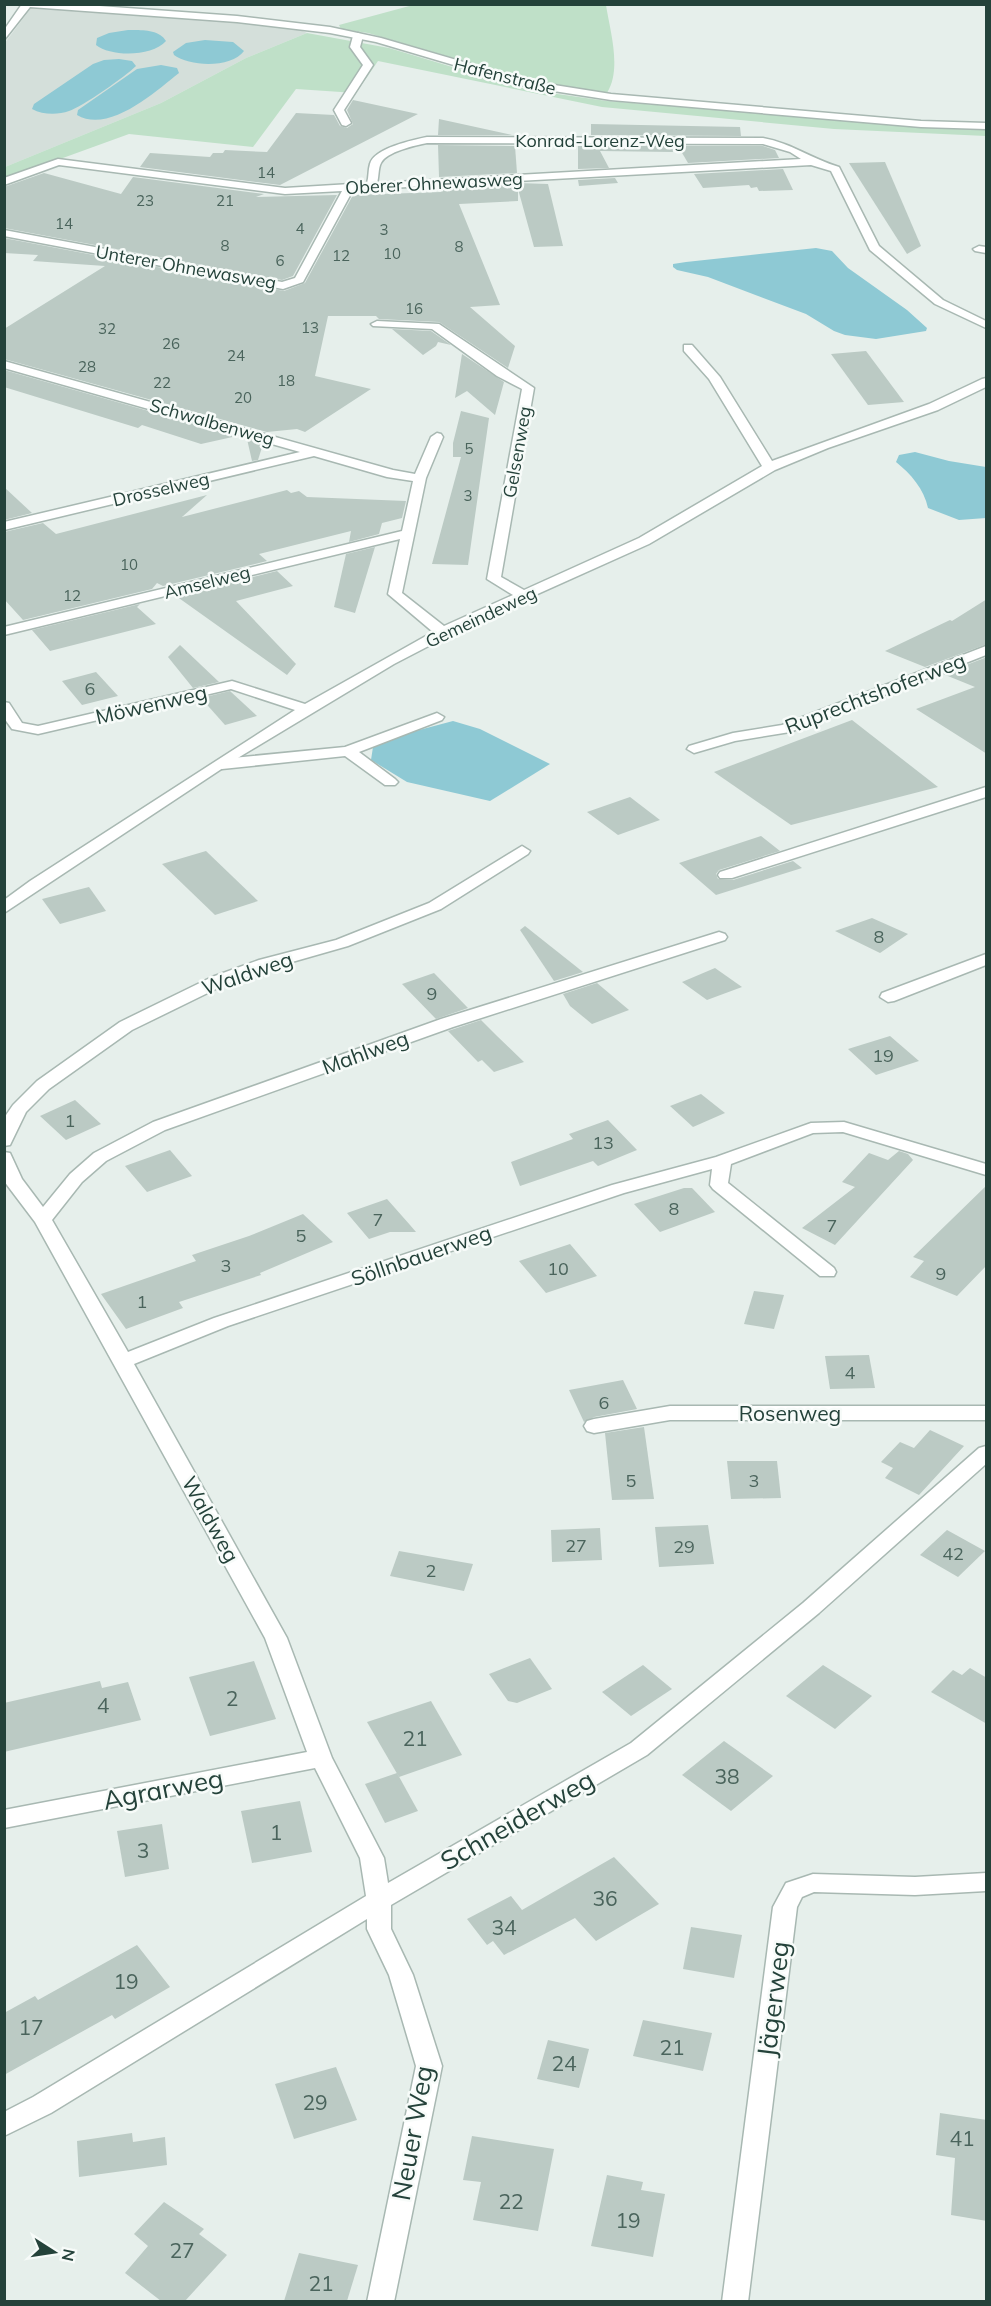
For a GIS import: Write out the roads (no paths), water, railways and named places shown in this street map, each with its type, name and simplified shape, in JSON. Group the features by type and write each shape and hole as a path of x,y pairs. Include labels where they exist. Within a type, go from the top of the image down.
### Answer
{"street":[{"name":"Hafenstraße","path":"27,5 248,20 321,29 414,50 490,75 563,91 610,97 898,122 987,126"},
{"path":"4,37 27,5"},
{"path":"345,123 339,110 368,65 355,47 358,36"},
{"name":"Konrad-Lorenz-Weg","path":"371,186 375,174 375,163 379,158 411,143 427,140 763,141 794,150 812,162 835,169 874,248 939,302 987,325"},
{"name":"Oberer Ohnewasweg","path":"4,182 58,162 285,191 812,162"},
{"name":"Unterer Ohnewasweg","path":"4,233 283,286 299,280 349,188"},
{"name":"Gelsenweg","path":"377,324 435,326 501,373 528,388 494,579 525,596"},
{"path":"688,348 714,377 770,467"},
{"name":"Schwalbenweg","path":"4,364 392,474 420,478"},
{"name":"Gemeindeweg","path":"4,908 36,884 307,709 442,632 588,569 647,539 770,467 862,431 920,412 987,382"},
{"path":"437,437 420,478 395,594 442,632"},
{"name":"Drosselweg","path":"4,526 317,452"},
{"name":"Amselweg","path":"4,631 409,532"},
{"name":"Ruprechtshoferweg","path":"694,749 733,737 785,729 987,650"},
{"name":"Möwenweg","path":"4,706 17,726 38,730 232,685 307,709"},
{"path":"222,764 348,751 437,717"},
{"path":"348,751 390,782"},
{"path":"726,875 987,792"},
{"name":"Waldweg","path":"4,1141 8,1128 19,1109 43,1085 126,1026 218,981 265,964 342,943 435,906 522,851"},
{"name":"Mahlweg","path":"42,1220 76,1178 100,1157 159,1126 447,1023 719,938"},
{"path":"888,997 987,959"},
{"name":"Söllnbauerweg","path":"123,1361 221,1322 607,1193 722,1161 811,1128 844,1127 987,1170"},
{"name":"Waldweg","path":"4,1157 13,1180 42,1220 123,1361 276,1638 321,1758 372,1858 379,1900"},
{"path":"722,1161 718,1185 827,1272"},
{"name":"Rosenweg","path":"594,1426 670,1413 987,1413"},
{"name":"Schneiderweg","path":"4,2125 379,1900 639,1749 811,1608 987,1454"},
{"name":"Agrarweg","path":"4,1819 321,1758"},
{"name":"Jägerweg","path":"735,2301 785,1907 794,1890 813,1883 915,1886 987,1882"},
{"name":"Neuer Weg","path":"379,1900 379,1929 401,1975 429,2066 380,2301"}],"water":[{"path":"128,30 154,32 166,41 151,50 131,54 111,52 96,45 97,38 109,33"},
{"path":"205,40 233,42 244,51 238,57 210,64 190,62 174,55 173,52 186,43"},
{"path":"104,60 132,61 136,66 84,104 69,111 50,114 32,109 34,104 93,64"},
{"path":"161,65 177,68 179,73 145,100 117,115 103,119 90,119 77,115 78,110 137,69"},
{"path":"816,248 832,251 848,268 907,310 927,328 926,331 876,339 845,335 806,314 708,277 673,267 673,264 686,262"},
{"path":"915,452 986,467 986,518 959,520 928,508 916,482 896,462 899,455"},
{"path":"453,721 480,729 550,764 490,801 407,782 371,760 373,747 404,734"}]}
